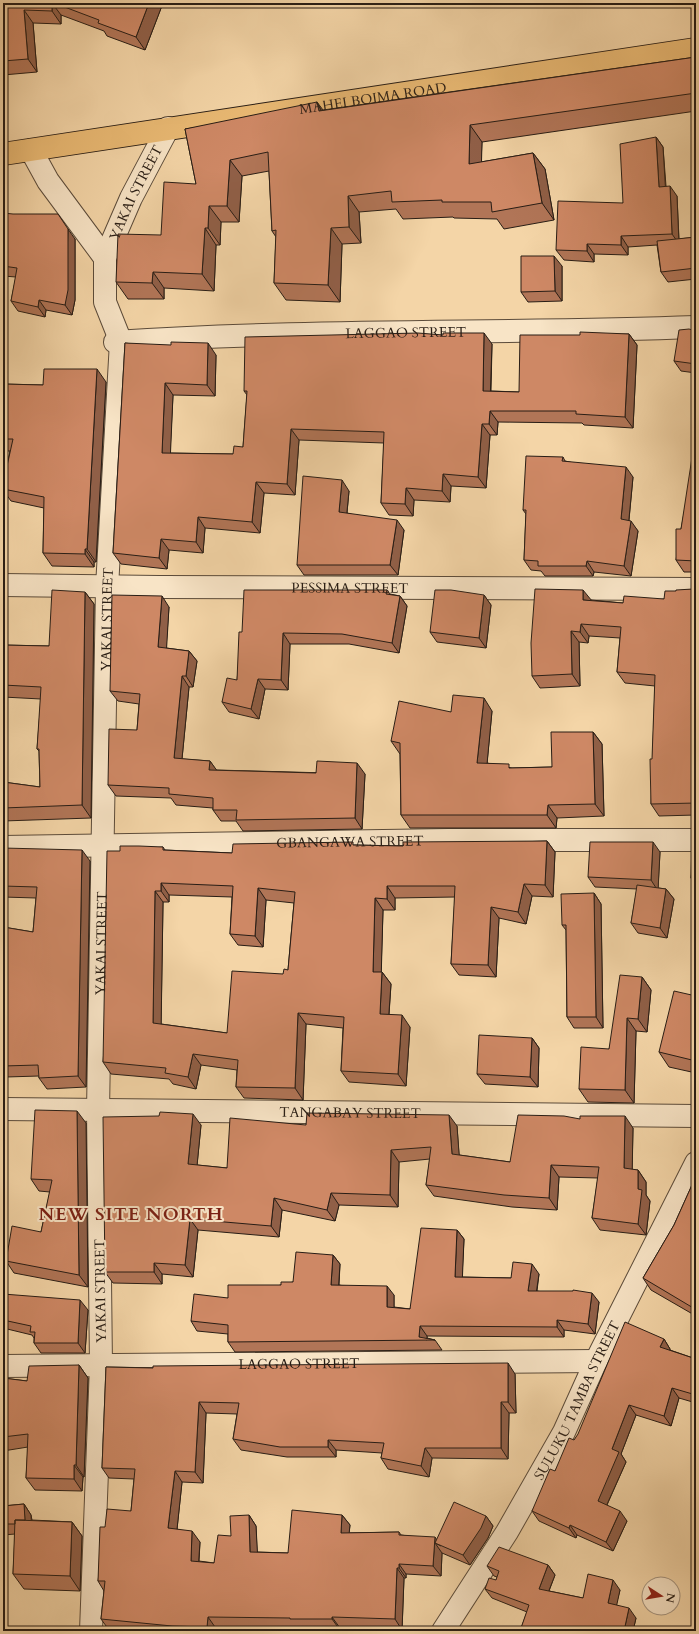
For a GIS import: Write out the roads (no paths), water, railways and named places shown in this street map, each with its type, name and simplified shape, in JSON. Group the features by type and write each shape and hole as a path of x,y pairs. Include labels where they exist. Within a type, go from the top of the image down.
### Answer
{"main road":[{"name":"MAHEI BOIMA ROAD","path":"3,154 696,49"}],"street":[{"name":"YAKAI STREET","path":"91,1631 101,1365 98,1110 104,844 107,587 118,342 105,302 104,258 131,198 168,128"},
{"name":"YAKAI STREET","path":"31,150 48,181 104,258"},
{"name":"LAGGAO STREET","path":"118,342 253,335 592,331 696,327"},
{"name":"PESSIMA STREET","path":"3,585 107,587 696,589"},
{"name":"GBANGAWA STREET","path":"3,847 104,844 448,840 696,840"},
{"name":"TANGABAY STREET","path":"3,1109 696,1116"},
{"name":"SULUKU TAMBA STREET","path":"442,1629 507,1532 564,1432 596,1361 696,1163"},
{"name":"LAGGAO STREET","path":"3,1366 596,1361"}],"district":[{"name":"NEW SITE NORTH","path":"131,1214"}]}
